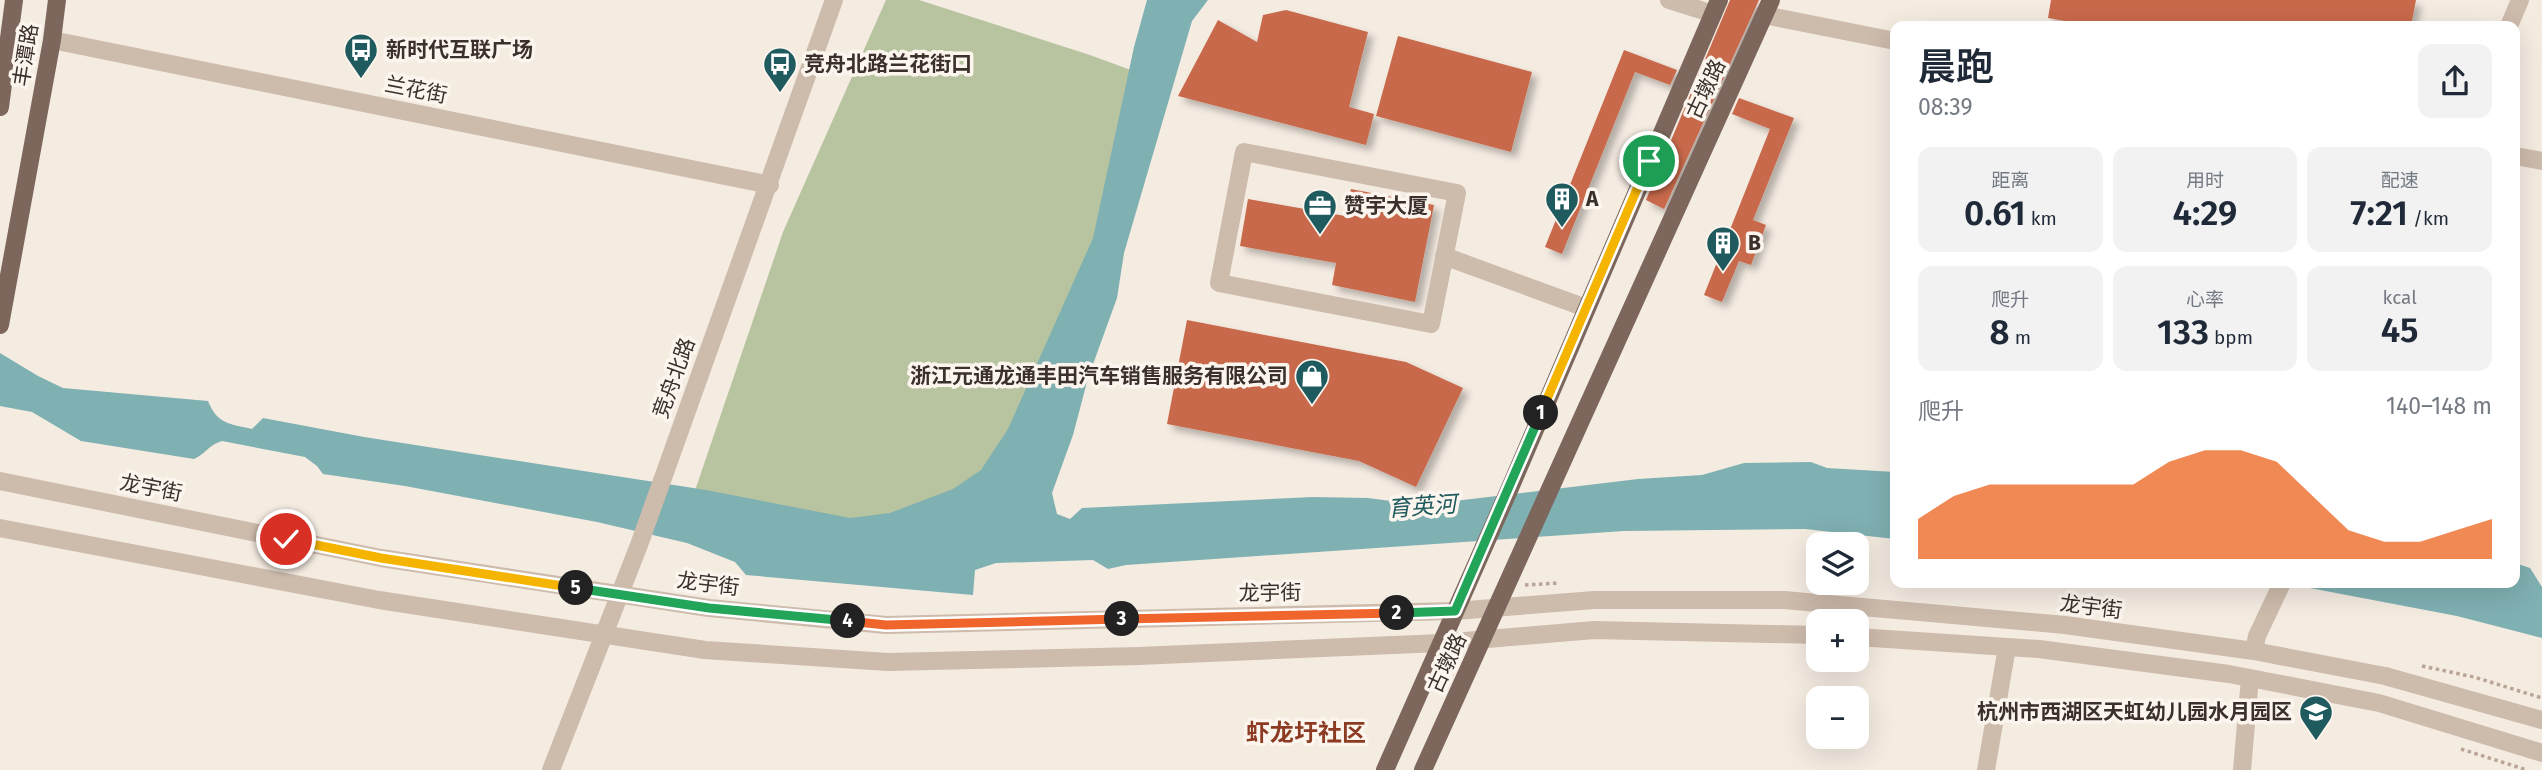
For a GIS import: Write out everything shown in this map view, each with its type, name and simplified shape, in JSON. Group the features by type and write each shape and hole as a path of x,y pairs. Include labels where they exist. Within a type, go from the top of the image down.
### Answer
{"main road":[{"name":"丰潭路","path":"0,107 4,46 15,0"},
{"name":"丰潭路","path":"0,325 57,0"},
{"name":"古墩路","path":"1385,770 1510,488 1716,7"},
{"name":"古墩路","path":"1423,770 1498,607 1550,484 1768,8"}],"street":[{"name":"竞舟北路","path":"551,770 639,545 834,0"},
{"path":"1669,0 1716,7"},
{"path":"2510,21 2520,0"},
{"path":"1768,8 1890,40"},
{"name":"兰花街","path":"52,40 770,185"},
{"path":"1244,152 1457,193 1444,256 1432,324 1219,282 1244,152"},
{"path":"2520,157 2542,161"},
{"path":"1444,256 1586,308"},
{"name":"龙宇街","path":"0,481 381,558 709,608 886,625 1455,611 1594,600 1784,600 2065,625 2254,651 2385,676 2542,720"},
{"path":"0,528 379,600 705,650 888,662 1139,656 1441,643 1594,630 1806,635"},
{"path":"2254,651 2257,636 2279,589"},
{"path":"1869,638 2039,649 2250,678 2379,703 2542,752"},
{"path":"1986,770 2007,647"},
{"path":"2242,770 2250,678"}],"path":[{"path":"2451,746 2527,770"}],"green space":[{"path":"886,0 919,0 1090,55 1155,79 992,543 686,517 783,232"}],"water":[{"name":"育英河","path":"1147,0 1208,0 1192,21 1124,253 1117,298 1088,378 1073,435 1052,493 1057,514 1070,519 1082,508 1313,497 1368,498 1421,505 1638,479 1702,475 1744,463 1811,462 1827,468 1890,472 1890,538 1869,536 1869,532 1805,529 1624,531 1126,565 1108,569 1093,560 996,563 975,570 973,595 746,575 735,562 687,543 597,522 405,486 323,474 305,457 222,441 194,459 81,441 32,412 0,406 0,353 63,388 208,401 220,419 252,429 263,418 364,437 706,490 850,518 890,513 953,489 981,470 1008,429 1093,238 1134,47"},
{"path":"2520,565 2530,568 2542,587 2542,638 2457,616 2310,588 2520,588"}],"building":[{"path":"1730,0 1759,0 1664,209 1646,200"},
{"path":"2051,0 2416,0 2412,21 2065,21 2048,18"},
{"path":"1286,10 1368,32 1349,107 1374,114 1366,145 1178,96 1218,20 1257,42 1263,15"},
{"path":"1398,36 1532,72 1511,152 1376,116"},
{"path":"1624,50 1677,70 1670,85 1635,72 1562,254 1545,247"},
{"path":"1739,98 1794,118 1753,220 1766,225 1751,265 1739,261 1722,302 1704,295 1770,129 1732,114"},
{"path":"1351,189 1434,205 1415,302 1332,285 1336,263 1240,246 1248,199 1345,216"},
{"name":"浙江元通龙通丰田汽车销售服务有限公司","path":"1187,320 1406,362 1463,388 1416,487 1359,461 1167,424"}],"place":[{"name":"新时代互联广场","path":"361,80"},
{"name":"竞舟北路兰花街口","path":"780,94"},
{"name":"A","path":"1562,229"},
{"name":"赞宇大厦","path":"1320,236"},
{"name":"B","path":"1723,273"},
{"name":"浙江元通龙通丰田汽车销售服务有限公司","path":"1312,406"},
{"name":"杭州市西湖区天虹幼儿园水月园区","path":"2316,742"}],"district":[{"name":"虾龙圩社区","path":"1306,733"}],"route":[{"path":"286,539 381,558 709,608 886,625 1455,611 1649,161"}]}
